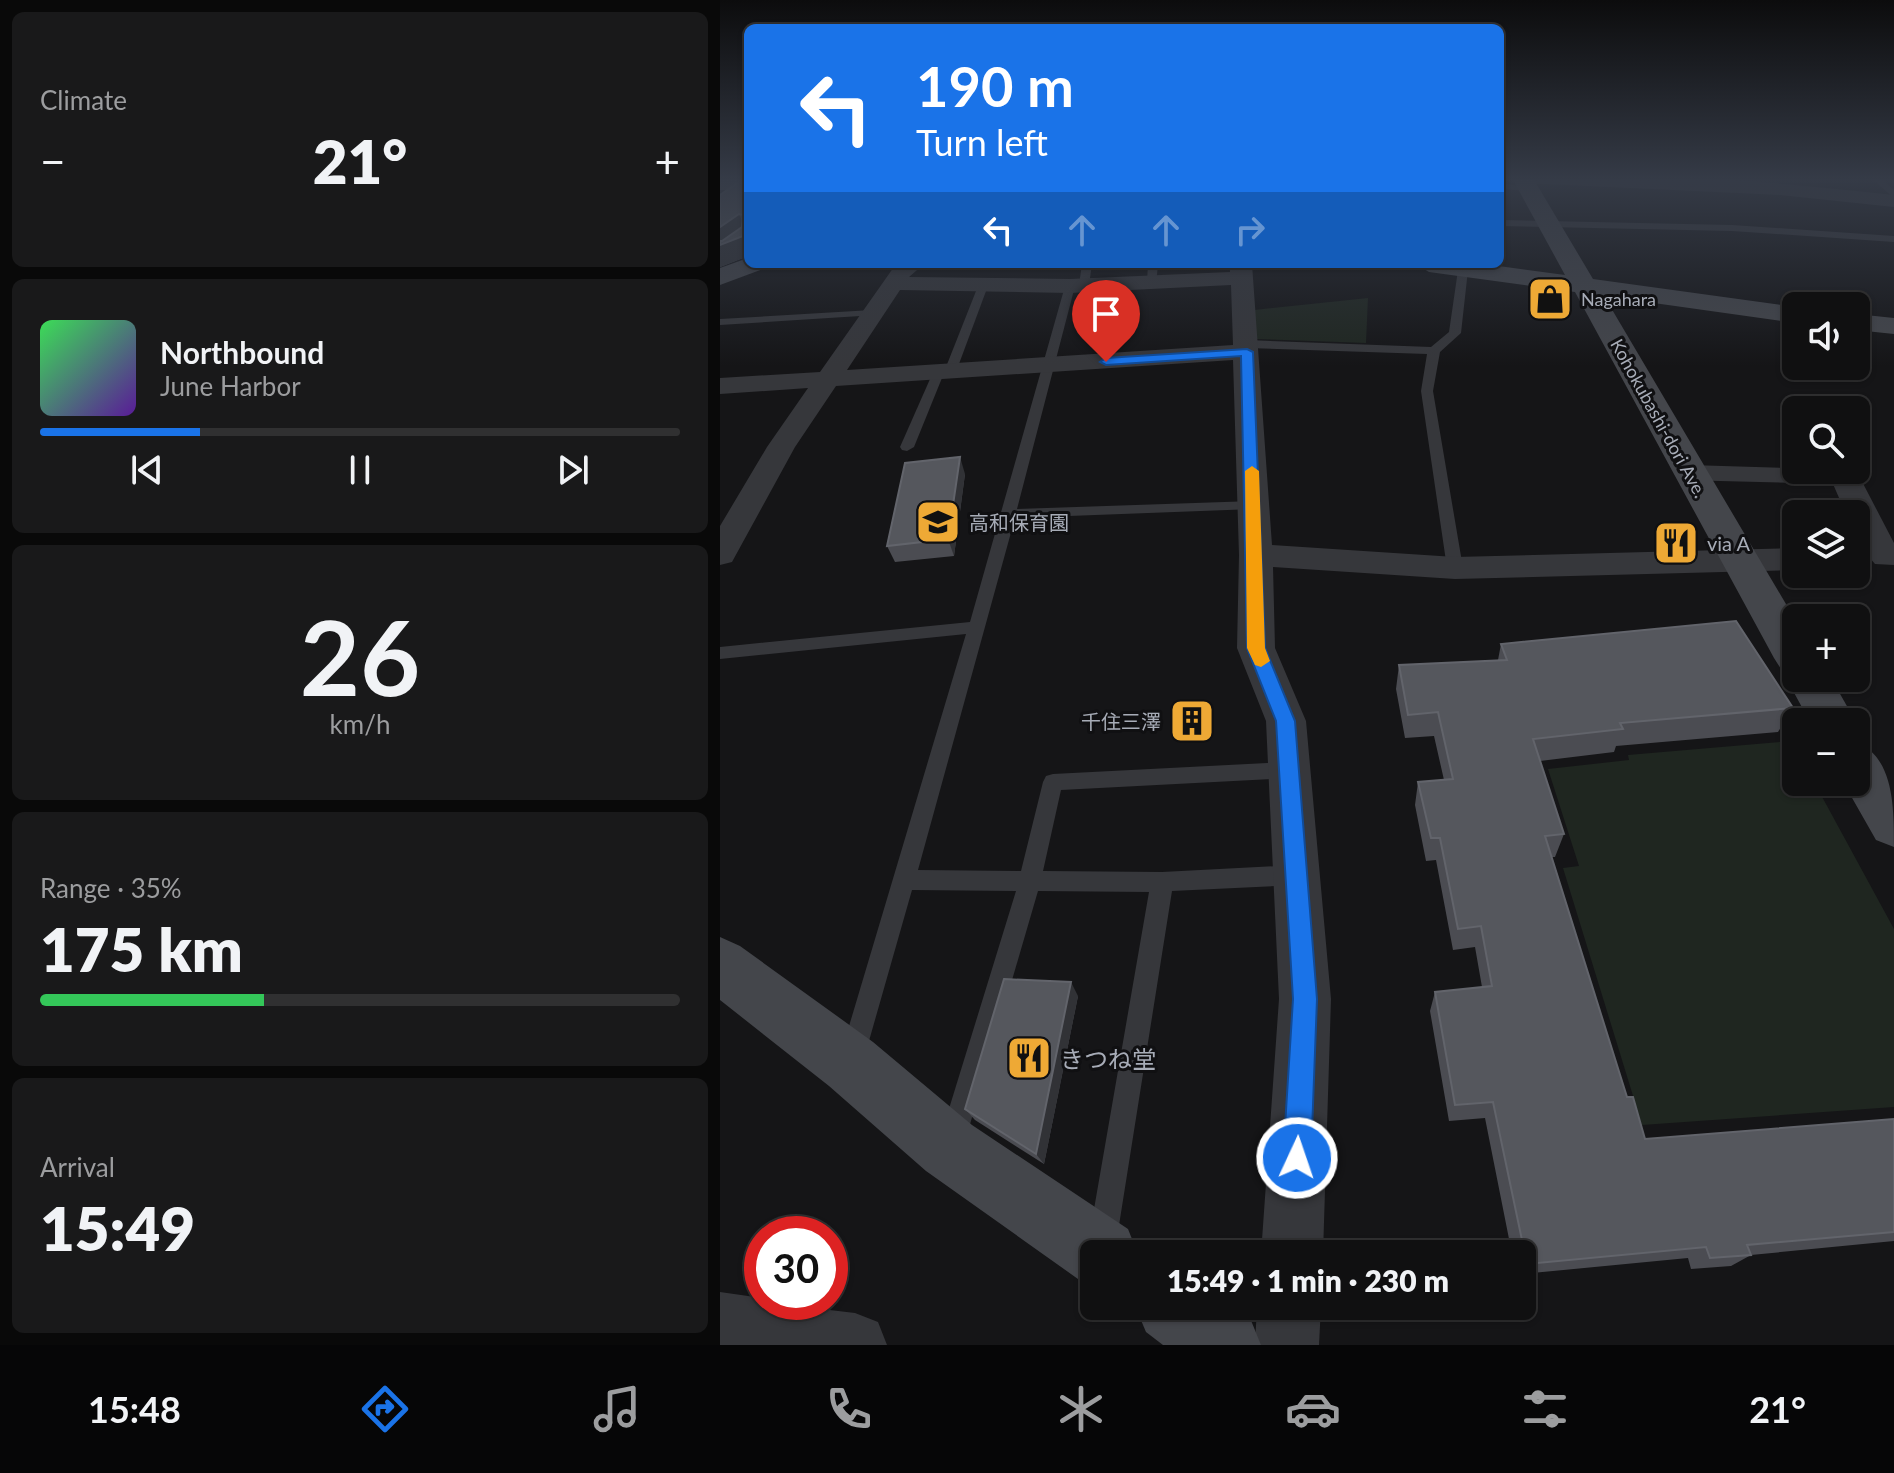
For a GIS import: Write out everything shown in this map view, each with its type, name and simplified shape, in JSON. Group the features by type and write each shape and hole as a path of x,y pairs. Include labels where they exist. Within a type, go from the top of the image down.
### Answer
{"main road":[{"name":"Kohokubashi-dori Ave.","path":"1560,241 1782,634"},
{"path":"720,277 744,268"},
{"path":"1452,268 1782,313"},
{"path":"1870,323 1894,326"},
{"path":"1870,785 1894,825"},
{"path":"720,965 851,1064 949,1148 1083,1240"},
{"path":"1190,1320 1223,1345"}],"street":[{"path":"720,554 730,516 903,273 984,283 1241,271 1256,555 1256,648 1286,721 1305,999 1293,1240"},
{"path":"720,386 1050,365 1247,348"},
{"path":"1690,474 1844,475 1879,556"},
{"path":"1256,555 1455,568 1782,560"},
{"path":"1287,1345 1288,1320"},
{"path":"720,1324 855,1345"}],"lane":[{"path":"1455,568 1427,391 1434,351 1455,333 1463,270"},
{"path":"851,1064 1050,365 1080,278"},
{"path":"907,447 984,283"},
{"path":"720,322 872,313"},
{"path":"1247,348 1434,351"},
{"path":"1008,514 1254,505"},
{"path":"720,653 977,627"},
{"path":"949,1148 1028,882 1053,782 1289,770"},
{"path":"902,880 1162,882 1297,875"},
{"path":"1104,1240 1162,882"}],"shaded area":[{"path":"1368,298 1366,343 1255,339 1254,310"},
{"path":"1782,742 1782,796 1822,796 1894,929 1894,1107 1642,1125 1563,868 1579,866 1548,769 1629,760 1628,755"}],"building":[{"path":"960,457 948,539 887,546 905,463"},
{"path":"1736,621 1793,708 1620,723 1623,729 1533,739 1564,834 1545,836 1627,1097 1633,1097 1645,1139 1894,1119 1894,1232 1747,1245 1751,1255 1710,1258 1706,1247 1536,1263 1536,1240 1522,1240 1493,1102 1455,1105 1435,992 1492,986 1481,926 1458,929 1440,838 1431,838 1418,782 1453,779 1438,712 1408,715 1399,665 1507,660 1501,644"},
{"name":"きつね堂","path":"1004,979 1071,982 1036,1154 965,1109"}],"slow traffic":[{"path":"1252,471 1256,648 1261,661"}],"place":[{"name":"Nagahara","path":"1550,299"},
{"name":"高和保育園","path":"938,522"},
{"name":"via A","path":"1676,543"},
{"name":"千住三澤","path":"1192,721"},
{"name":"きつね堂","path":"1029,1058"}],"route":[{"path":"1106,362 1247,352 1256,555 1256,648 1286,721 1305,999 1297,1158"}]}
